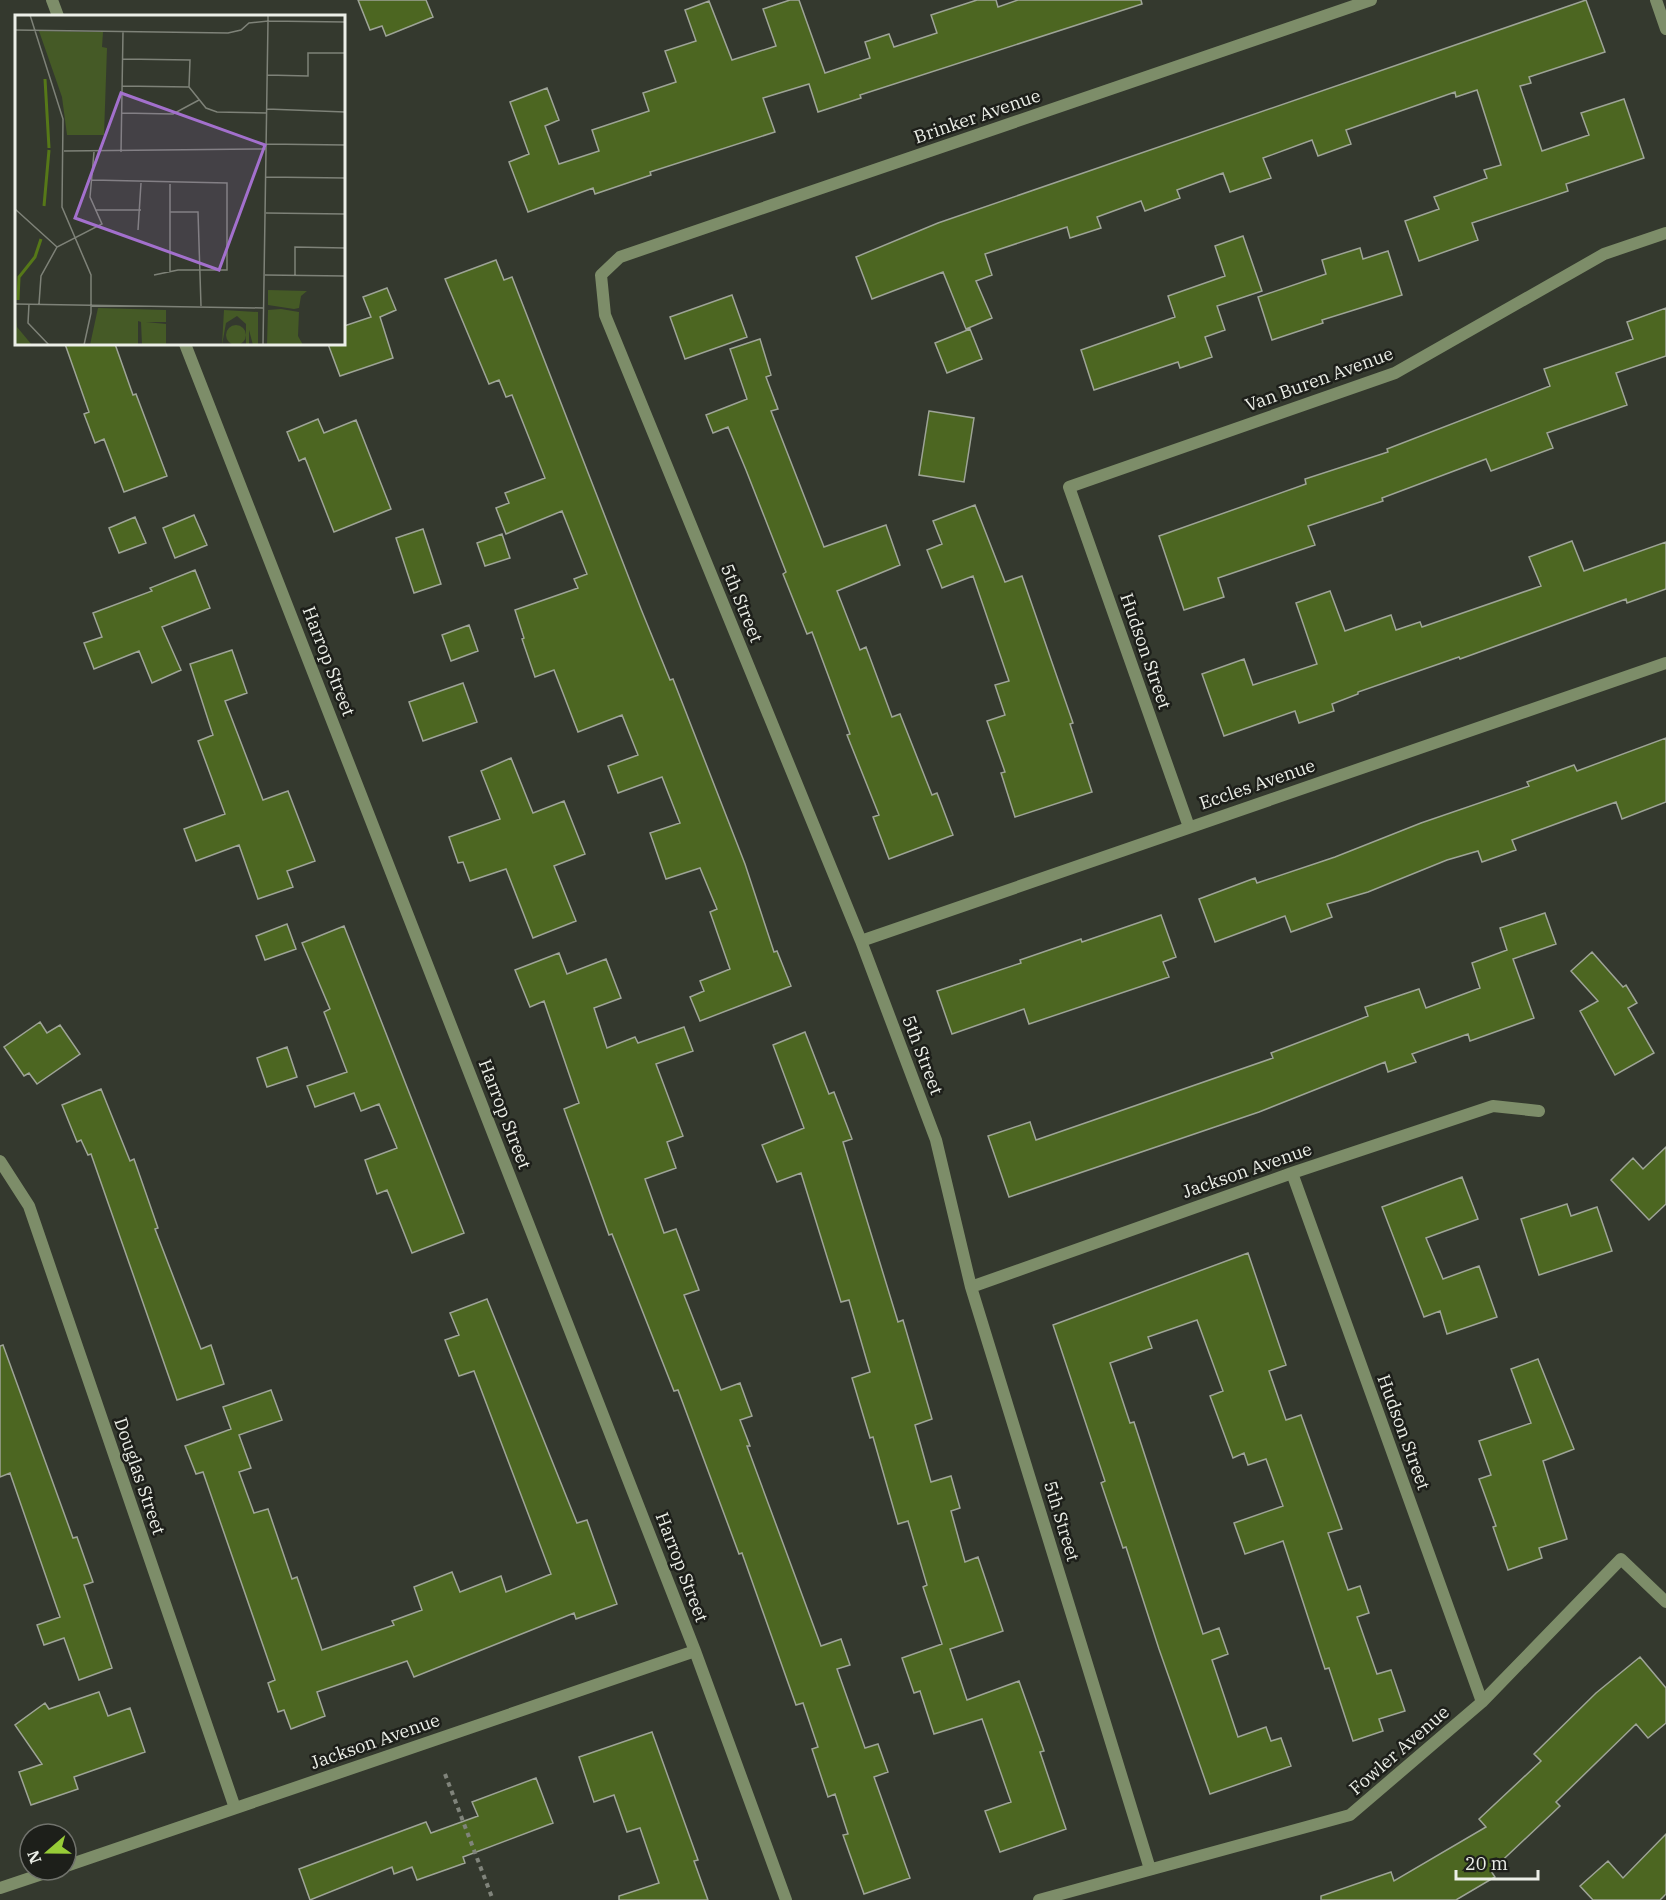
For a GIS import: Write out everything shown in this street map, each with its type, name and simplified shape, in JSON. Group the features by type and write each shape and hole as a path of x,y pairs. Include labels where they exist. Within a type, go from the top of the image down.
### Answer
{"street":[{"path":"52,0 58,15"},
{"name":"Brinker Avenue","path":"601,275 620,257 1371,0"},
{"path":"1656,0 1666,29"},
{"name":"Van Buren Avenue","path":"1069,486 1395,373 1604,254 1666,233"},
{"name":"5th Street","path":"601,275 605,315 861,941 936,1140 971,1287 1150,1869"},
{"name":"Harrop Street","path":"185,345 695,1651 786,1900"},
{"name":"Hudson Street","path":"1069,486 1189,826"},
{"name":"Eccles Avenue","path":"861,941 1666,663"},
{"name":"Jackson Avenue","path":"971,1287 1292,1173 1493,1106 1539,1111"},
{"name":"Douglas Street","path":"0,1161 28,1206 235,1808"},
{"name":"Hudson Street","path":"1292,1173 1482,1702"},
{"name":"Fowler Avenue","path":"1039,1900 1350,1815 1482,1702 1621,1559 1666,1602"},
{"name":"Jackson Avenue","path":"78,1862 695,1651"},
{"path":"0,1888 18,1882"}],"path":[{"path":"445,1774 493,1900"}],"building":[{"path":"358,0 426,0 433,17 386,36 382,26 370,30"},
{"path":"790,0 799,0 825,73 870,58 865,42 889,34 894,47 937,33 931,15 977,0 996,0 998,7 1018,0 1141,0 1142,4 860,95 861,98 818,112 809,84 763,98 775,132 650,172 651,175 595,194 593,188 528,212 509,162 529,154 510,102 547,88 559,120 545,126 559,164 599,151 592,130 649,111 643,93 676,82 665,51 696,41 685,10 709,1 732,60 776,46 763,9"},
{"path":"1586,0 1605,52 1529,77 1531,83 1520,86 1542,151 1589,135 1581,113 1624,99 1644,158 1566,184 1568,191 1472,223 1478,240 1419,261 1405,221 1439,209 1434,197 1487,178 1484,170 1501,165 1477,90 1456,97 1455,92 1346,130 1351,144 1318,156 1312,140 1263,158 1271,178 1230,192 1223,173 1177,190 1180,198 1145,211 1141,201 1097,217 1101,228 1070,238 1067,227 985,254 992,275 976,281 992,318 966,329 943,272 872,299 856,257 938,223"},
{"path":"1243,236 1262,291 1217,306 1225,330 1205,337 1212,357 1180,368 1178,362 1094,390 1081,350 1175,317 1168,296 1225,276 1215,246"},
{"path":"1360,248 1363,259 1388,251 1402,295 1322,320 1323,323 1272,340 1258,297 1326,274 1322,260"},
{"path":"496,260 504,280 512,277 641,609 670,680 673,679 745,864 774,952 777,951 791,986 700,1021 690,997 704,991 700,981 730,969 710,912 717,909 700,868 666,879 650,833 680,823 662,777 618,793 608,766 638,755 622,715 578,732 554,670 535,677 522,639 524,638 515,610 578,588 574,579 587,574 562,511 506,534 496,508 509,503 505,493 545,478 512,395 506,397 499,380 489,384 445,279"},
{"path":"387,288 396,310 380,317 393,358 340,376 328,345 345,345 345,326 371,317 363,297"},
{"path":"732,295 747,337 685,359 670,317"},
{"path":"1666,308 1666,356 1616,373 1627,405 1547,433 1553,448 1491,471 1486,459 1382,498 1383,501 1308,526 1315,545 1218,578 1224,597 1184,610 1159,536 1306,484 1305,479 1388,452 1387,449 1550,386 1544,369 1633,339 1627,322"},
{"path":"970,329 982,359 947,373 935,343"},
{"path":"760,339 771,375 766,377 778,409 771,411 824,547 886,525 900,565 837,591 860,650 866,647 892,717 900,714 932,795 937,793 953,835 889,859 873,817 879,815 847,735 850,734 812,632 807,634 783,574 786,572 746,470 728,427 713,433 706,415 747,399 730,349"},
{"path":"65,345 115,345 133,395 136,394 167,476 124,492 104,439 95,443 84,414 89,412"},
{"path":"929,411 974,418 964,482 919,475"},
{"path":"318,419 324,433 356,420 391,509 334,532 305,458 299,461 287,432"},
{"path":"975,505 1005,582 1022,576 1073,723 1070,724 1092,792 1015,817 1001,773 1005,772 987,721 1005,715 995,685 1009,681 973,576 942,588 927,550 942,544 933,521"},
{"path":"194,515 207,545 175,558 163,528"},
{"path":"135,517 146,543 119,553 109,528"},
{"path":"423,529 441,584 414,593 396,538"},
{"path":"502,534 510,558 485,566 477,543"},
{"path":"1572,541 1584,571 1666,542 1666,589 1627,603 1626,599 1460,659 1459,657 1358,692 1358,694 1332,704 1334,711 1299,723 1295,711 1224,736 1202,674 1244,659 1253,685 1317,664 1296,603 1330,591 1345,631 1391,615 1396,630 1420,622 1422,627 1541,586 1529,557"},
{"path":"195,570 210,608 162,627 181,670 152,683 139,651 94,669 84,643 102,637 93,613 152,591 150,588"},
{"path":"469,625 478,651 451,661 442,635"},
{"path":"232,650 247,693 225,701 263,800 288,791 315,861 287,871 293,887 258,899 239,845 196,861 184,829 225,814 198,741 213,735 190,664"},
{"path":"463,683 477,722 423,741 409,702"},
{"path":"1666,738 1666,802 1622,819 1616,802 1512,840 1516,850 1482,862 1478,851 1447,860 1368,892 1327,904 1332,917 1291,932 1285,916 1215,942 1199,899 1255,878 1257,883 1335,857 1421,823 1529,786 1527,782 1574,765 1577,771"},
{"path":"511,758 533,813 564,801 585,854 554,866 576,921 533,938 506,869 470,881 463,862 458,863 449,837 500,819 481,771"},
{"path":"1545,913 1556,944 1513,959 1534,1018 1470,1041 1468,1034 1412,1054 1416,1062 1388,1072 1385,1062 1259,1112 1009,1197 988,1136 1030,1122 1036,1140 1273,1058 1271,1053 1368,1016 1365,1007 1419,989 1426,1008 1480,988 1472,963 1507,950 1500,928"},
{"path":"1161,915 1176,957 1163,962 1169,977 1029,1024 1024,1009 952,1034 937,991 1021,963 1020,960 1081,939 1082,942"},
{"path":"287,924 296,949 265,960 256,936"},
{"path":"344,926 464,1233 412,1253 387,1190 377,1194 365,1160 397,1148 379,1104 361,1111 354,1093 315,1107 307,1086 347,1072 324,1012 330,1009 302,943"},
{"path":"1592,952 1623,987 1626,985 1637,1003 1628,1008 1654,1053 1615,1075 1580,1011 1598,1001 1571,971"},
{"path":"559,953 567,974 606,959 621,998 594,1008 607,1048 635,1037 638,1043 684,1027 693,1051 656,1064 683,1136 667,1142 676,1168 645,1179 664,1233 676,1229 699,1290 684,1295 721,1390 740,1383 752,1416 740,1420 750,1446 747,1446 821,1646 841,1639 850,1665 837,1669 865,1748 878,1744 888,1772 874,1777 910,1878 864,1894 843,1835 848,1834 835,1794 828,1797 812,1749 818,1747 803,1703 796,1705 742,1553 739,1554 678,1390 674,1391 612,1234 609,1235 564,1109 579,1103 544,1001 530,1007 515,970"},
{"path":"40,1022 47,1033 60,1025 80,1054 37,1084 29,1073 24,1076 4,1047"},
{"path":"805,1032 829,1094 834,1092 852,1139 843,1142 898,1322 903,1320 932,1419 915,1425 931,1482 951,1476 960,1508 951,1511 965,1562 978,1557 1003,1631 950,1649 967,1700 1019,1681 1044,1751 1040,1752 1066,1829 1000,1852 985,1811 1011,1802 982,1719 934,1734 920,1691 914,1693 902,1658 942,1644 923,1587 927,1585 908,1521 898,1524 873,1437 870,1438 852,1378 870,1372 849,1300 841,1302 801,1173 777,1182 762,1145 804,1128 773,1045"},
{"path":"287,1047 297,1077 267,1087 257,1058"},
{"path":"101,1089 130,1161 134,1159 158,1228 155,1229 201,1349 211,1345 224,1384 177,1400 91,1154 88,1155 81,1140 77,1142 62,1105"},
{"path":"1666,1147 1666,1204 1649,1220 1611,1180 1633,1158 1643,1169"},
{"path":"1462,1177 1478,1219 1426,1238 1443,1279 1479,1266 1497,1317 1447,1334 1440,1311 1424,1317 1382,1207"},
{"path":"1567,1204 1571,1216 1597,1207 1612,1251 1539,1275 1521,1219"},
{"path":"1248,1253 1286,1365 1269,1371 1286,1420 1301,1415 1342,1529 1328,1533 1348,1590 1360,1586 1369,1613 1357,1617 1377,1674 1391,1670 1405,1711 1379,1719 1383,1731 1353,1741 1329,1668 1325,1669 1283,1541 1245,1554 1234,1523 1283,1506 1266,1459 1248,1465 1244,1453 1233,1458 1210,1396 1223,1391 1197,1320 1148,1337 1152,1348 1110,1363 1130,1423 1134,1422 1203,1634 1219,1628 1228,1654 1212,1660 1238,1737 1266,1727 1271,1741 1281,1738 1291,1766 1210,1794 1126,1547 1123,1548 1101,1483 1105,1481 1053,1325"},
{"path":"487,1299 577,1523 587,1520 617,1604 576,1619 574,1613 414,1677 407,1661 317,1692 325,1716 291,1729 284,1710 278,1712 268,1683 275,1680 203,1472 196,1474 185,1446 231,1429 223,1407 271,1390 282,1420 239,1435 251,1468 239,1472 254,1513 268,1509 292,1579 297,1577 322,1650 394,1625 392,1621 422,1610 414,1587 452,1572 460,1592 501,1576 506,1592 551,1574 474,1371 459,1376 445,1340 459,1335 450,1313"},
{"path":"3,1345 73,1538 77,1537 93,1582 84,1585 112,1668 79,1680 64,1638 44,1645 37,1625 60,1617 10,1473 0,1477 0,1346"},
{"path":"1538,1359 1574,1449 1543,1461 1567,1539 1539,1548 1542,1558 1508,1570 1493,1527 1496,1526 1479,1479 1491,1475 1479,1441 1531,1423 1511,1369"},
{"path":"1640,1657 1666,1688 1666,1723 1648,1738 1636,1724 1556,1802 1560,1806 1491,1871 1495,1877 1456,1900 1321,1900 1321,1896 1391,1872 1394,1881 1486,1827 1479,1819 1541,1761 1534,1754 1596,1693"},
{"path":"99,1692 108,1716 130,1708 145,1752 74,1777 78,1789 31,1805 19,1772 42,1764 15,1725 45,1703 49,1709"},
{"path":"652,1732 698,1860 694,1861 708,1900 619,1900 619,1896 659,1883 640,1828 627,1832 614,1795 594,1802 579,1757"},
{"path":"536,1778 553,1823 463,1857 465,1863 417,1880 412,1867 394,1874 392,1867 310,1900 299,1869 426,1822 431,1833 478,1816 472,1802"},
{"path":"1666,1834 1666,1894 1660,1900 1593,1900 1580,1886 1608,1861 1623,1878"}]}
